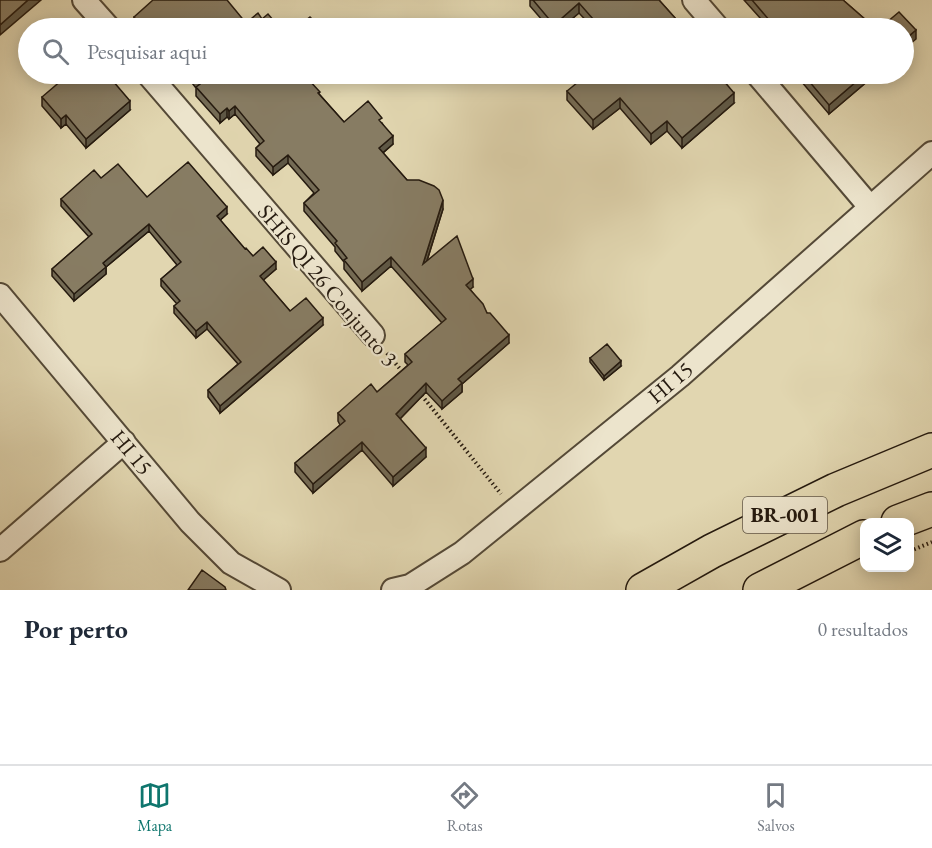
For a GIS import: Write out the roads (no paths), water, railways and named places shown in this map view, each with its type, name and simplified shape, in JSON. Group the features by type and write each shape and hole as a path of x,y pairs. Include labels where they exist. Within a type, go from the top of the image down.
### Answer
{"highway":[{"name":"BR-001","path":"643,590 712,551 826,495 932,450"},
{"path":"908,518 932,509"},
{"name":"BR-001","path":"760,590 860,539"}],"street":[{"path":"84,0 100,18"},
{"path":"694,0 709,18"},
{"name":"SHIS QI 26 Conjunto 3","path":"157,84 373,335"},
{"path":"765,84 870,207"},
{"name":"HI 15","path":"393,590 410,586 471,546 680,375 932,153"},
{"name":"HI 15","path":"0,295 190,522 231,563 279,590"},
{"path":"0,550 124,442"}]}
